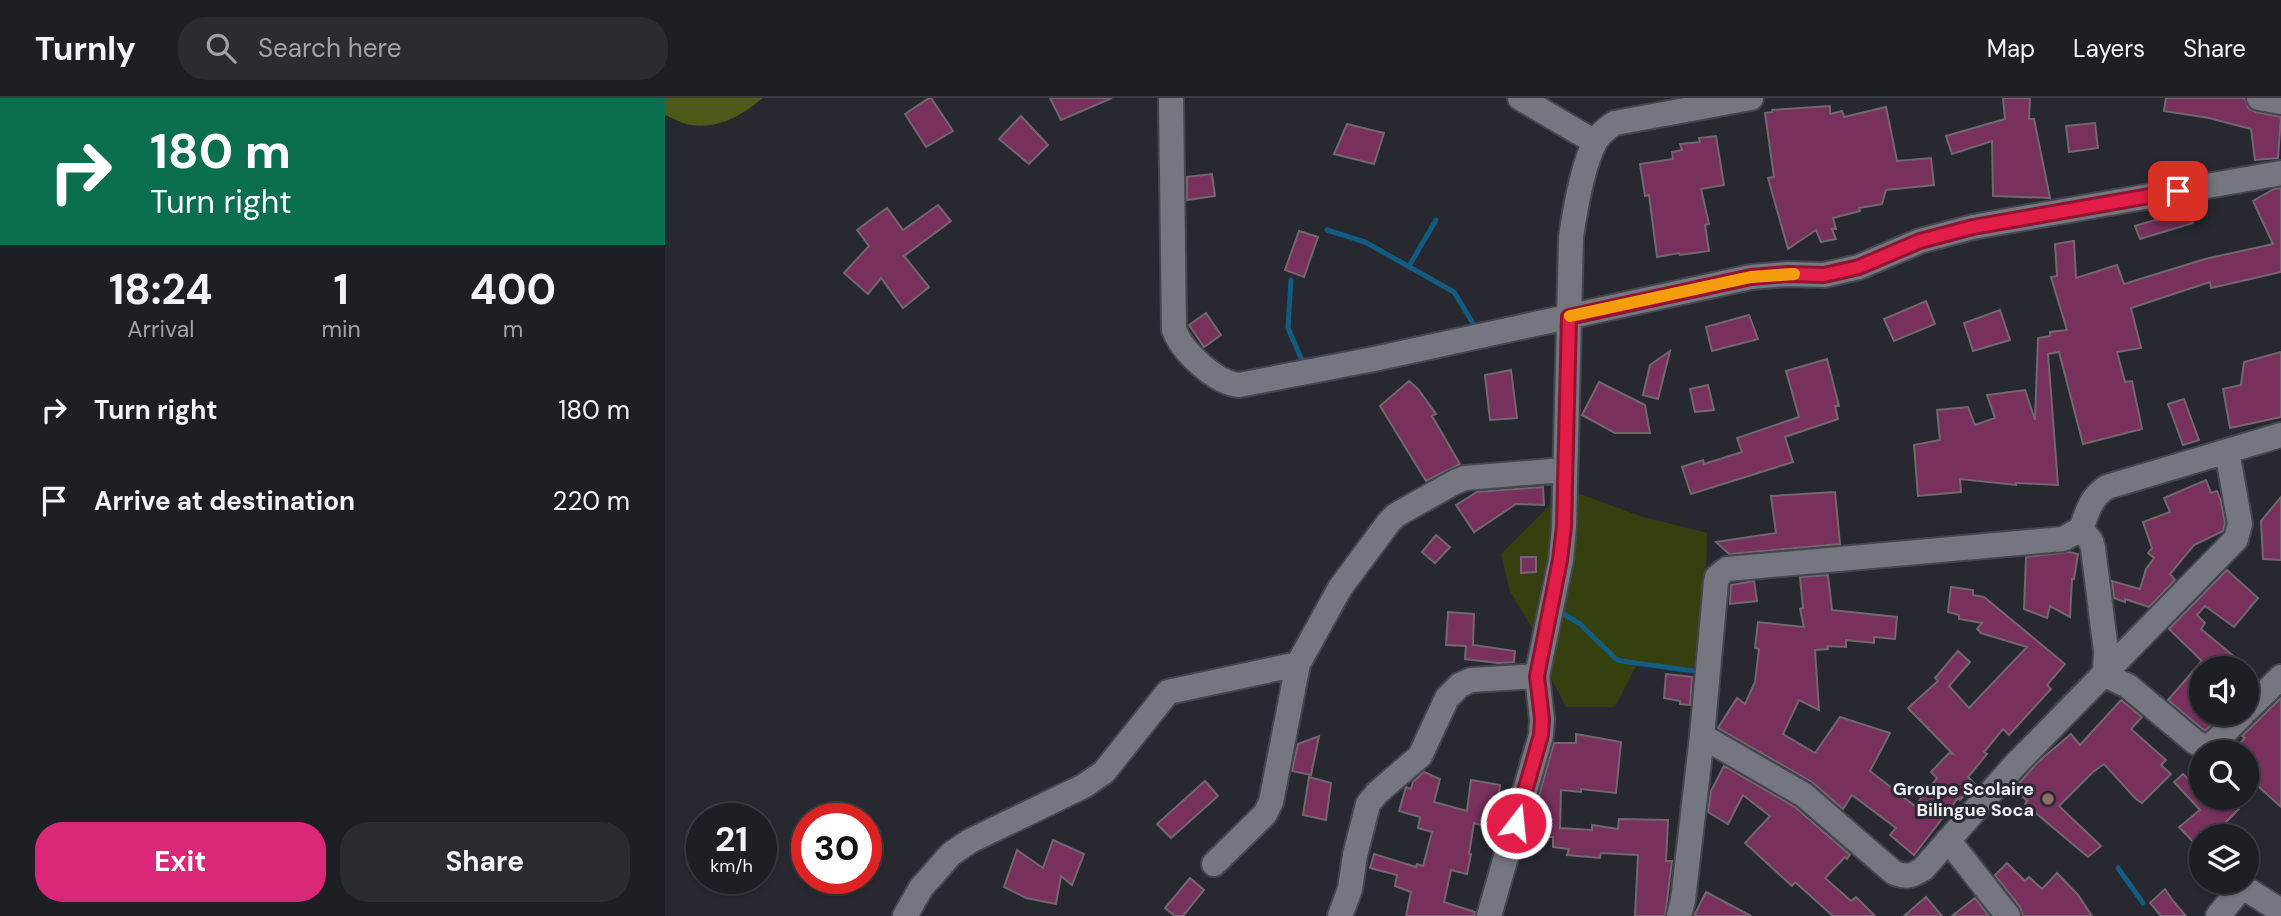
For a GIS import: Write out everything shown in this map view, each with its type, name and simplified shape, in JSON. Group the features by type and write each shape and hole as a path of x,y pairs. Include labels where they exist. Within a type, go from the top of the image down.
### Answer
{"street":[{"path":"1171,98 1174,329 1185,349 1222,381 1240,385 1374,359 1751,277 1824,275 1859,267 1920,241 1973,227 2281,173"},
{"path":"1520,98 1595,142"},
{"path":"1489,916 1541,735 1537,676 1564,527 1571,237 1589,158 1603,131 1615,123 1751,98"},
{"path":"2259,98 2281,102"},
{"path":"1679,916 1702,736 1716,582 1722,572 1727,569 2063,539 2081,529 2091,503 2097,494 2107,487 2281,435"},
{"path":"1702,736 1804,795 1893,872 1912,876 1923,869 2014,766 2237,539 2240,524 2227,451"},
{"path":"1214,864 1265,814 1271,803 1298,664 1340,589 1389,522 1396,515 1465,478 1564,470"},
{"path":"2081,529 2093,548 2106,651 2105,675"},
{"path":"905,916 921,888 951,854 970,841 1084,786 1104,772 1168,692 1298,664"},
{"path":"2105,675 2128,686 2202,746 2214,743 2231,726"},
{"path":"1340,916 1350,889 1355,855 1368,804 1420,756 1447,698 1460,685 1471,680 1537,676"},
{"path":"2259,698 2281,677"},
{"path":"1948,840 2008,916"},
{"path":"2218,916 2238,893 2246,889 2281,911"}],"green space":[{"path":"665,98 763,98 730,119 702,126 665,115"},
{"path":"1566,489 1643,517 1707,533 1700,671 1637,664 1615,707 1566,707 1546,668 1543,647 1510,591 1501,554"}],"building":[{"path":"929,98 953,131 926,147 905,114"},
{"path":"1050,98 1112,98 1061,120"},
{"path":"2003,98 2030,98 2029,119 2034,119 2050,198 1993,196 1992,141 1952,154 1946,136 2005,119"},
{"path":"2166,98 2240,98 2245,99 2249,109 2281,117 2278,158 2255,160 2251,129 2209,118 2164,111"},
{"path":"1830,106 1830,114 1842,111 1844,117 1886,107 1897,161 1931,158 1934,185 1886,190 1882,204 1859,208 1860,211 1833,218 1836,229 1832,229 1836,239 1821,242 1816,230 1788,249 1768,178 1774,177 1765,113 1772,110"},
{"path":"1021,116 1048,145 1029,164 999,139"},
{"path":"2095,123 2098,148 2069,152 2066,126"},
{"path":"1347,124 1384,133 1374,164 1334,154"},
{"path":"1716,136 1724,185 1701,189 1709,224 1705,225 1709,251 1657,257 1649,195 1645,196 1640,164 1673,159 1672,152 1682,150 1680,144 1700,142 1699,138"},
{"path":"1212,174 1215,196 1187,200 1187,177"},
{"path":"2281,188 2281,272 2211,288 2210,282 2131,308 2141,348 2117,352 2125,382 2132,381 2142,429 2083,444 2059,352 2048,354 2058,485 2016,485 1960,479 1961,492 1918,496 1914,445 1940,440 1937,410 1968,407 1975,425 1995,418 1987,395 2025,390 2035,420 2038,338 2050,336 2050,332 2067,330 2051,277 2057,276 2055,244 2074,241 2076,278 2117,265 2124,284 2205,259 2273,244 2253,201"},
{"path":"938,205 951,221 904,256 929,287 903,308 881,278 868,294 844,273 869,246 857,230 887,208 903,230"},
{"path":"2189,210 2193,223 2140,239 2135,226"},
{"path":"1299,231 1318,237 1304,277 1285,270"},
{"path":"1926,301 1935,324 1894,341 1884,319"},
{"path":"2000,310 2010,340 1973,351 1964,323"},
{"path":"1206,313 1221,335 1204,347 1189,325"},
{"path":"1749,315 1758,339 1712,351 1706,327"},
{"path":"1670,351 1658,399 1643,395 1650,365"},
{"path":"2281,352 2281,417 2230,428 2223,389 2241,385 2244,362"},
{"path":"1827,359 1839,406 1835,406 1838,419 1785,437 1793,462 1691,494 1682,467 1703,460 1704,464 1742,452 1737,438 1799,417 1786,371"},
{"path":"1511,370 1517,418 1490,420 1485,375"},
{"path":"1409,381 1436,414 1432,416 1460,464 1426,481 1380,406"},
{"path":"1599,382 1645,405 1650,433 1615,433 1582,415"},
{"path":"1708,385 1714,410 1695,412 1690,389"},
{"path":"2184,399 2199,440 2183,445 2168,404"},
{"path":"2206,480 2211,493 2217,491 2221,501 2225,523 2223,531 2194,545 2170,574 2175,580 2149,607 2114,598 2112,581 2140,589 2146,569 2154,558 2148,553 2152,548 2143,522 2170,512 2164,498"},
{"path":"1543,487 1544,505 1516,504 1474,532 1456,505 1477,492"},
{"path":"1835,492 1840,544 1729,554 1716,542 1776,533 1771,496"},
{"path":"2281,497 2281,560 2263,559 2261,521"},
{"path":"1436,535 1450,547 1435,563 1422,552"},
{"path":"2069,552 2078,554 2072,579 2070,617 2050,606 2047,618 2024,609 2026,557"},
{"path":"1521,557 1536,557 1536,572 1521,573"},
{"path":"2227,570 2258,598 2234,627 2205,606 2197,615 2205,623 2201,629 2234,656 2197,656 2169,629"},
{"path":"1828,575 1832,610 1897,617 1895,639 1874,637 1874,643 1846,640 1846,647 1827,646 1828,649 1815,650 1819,710 1799,700 1783,734 1815,753 1840,717 1890,733 1870,771 1915,806 1937,778 1931,772 1949,753 1953,754 1908,708 1938,681 1935,678 1958,651 1970,662 1949,686 1969,708 2027,647 1981,633 1977,629 1982,623 1959,619 1959,615 1948,612 1951,587 1973,590 1973,595 1984,597 2065,664 2047,685 2051,689 2009,735 2003,729 1984,752 1987,754 1968,777 1975,784 1960,800 1958,798 1914,855 1890,835 1896,828 1852,795 1843,809 1812,782 1718,728 1737,698 1745,704 1755,682 1759,649 1755,648 1758,622 1804,627 1800,609 1803,608 1800,577"},
{"path":"1754,581 1757,601 1730,604 1731,585"},
{"path":"1448,612 1474,614 1473,645 1515,651 1514,662 1465,659 1466,646 1446,645"},
{"path":"1666,674 1692,677 1690,705 1664,698"},
{"path":"2189,676 2189,718 2168,700"},
{"path":"2281,698 2281,807 2259,787 2259,740 2243,740 2245,738 2242,736 2252,726 2259,726 2259,719"},
{"path":"2121,700 2142,717 2131,729 2166,760 2161,765 2171,774 2142,803 2104,764 2059,806 2101,846 2088,857 2025,804 2027,801 2014,789 2038,762 2071,734 2080,745"},
{"path":"1576,734 1621,742 1616,793 1561,790 1560,828 1592,830 1592,825 1618,829 1619,819 1668,820 1666,861 1672,861 1665,916 1635,916 1638,855 1601,853 1600,858 1567,855 1569,849 1553,847 1553,837 1530,837 1530,827 1554,743 1576,743"},
{"path":"1319,736 1311,775 1292,771 1298,744"},
{"path":"1724,766 1795,807 1850,855 1825,878 1851,901 1856,897 1875,916 1833,916 1795,882 1792,886 1745,843 1770,816 1743,795 1728,824 1708,812 1711,791"},
{"path":"1424,772 1440,779 1434,802 1467,811 1471,780 1500,785 1495,829 1474,823 1467,874 1451,870 1444,902 1475,912 1475,916 1406,916 1411,892 1395,886 1397,875 1370,868 1374,854 1416,867 1417,864 1423,866 1432,832 1418,828 1420,817 1399,811 1406,787 1411,789 1413,782"},
{"path":"2183,774 2189,780 2189,798 2174,782"},
{"path":"1309,777 1331,783 1326,820 1303,815"},
{"path":"1205,781 1218,796 1171,838 1157,824"},
{"path":"2200,810 2238,810 2224,824 2189,824 2189,837 2179,827"},
{"path":"1053,840 1084,854 1072,885 1061,876 1056,904 1026,898 1004,887 1017,850 1043,868"},
{"path":"2007,863 2025,881 2029,877 2042,889 2057,873 2078,895 2092,916 2023,916 2020,907 1995,875"},
{"path":"1190,878 1204,890 1183,916 1175,916 1165,908"},
{"path":"2165,889 2186,916 2161,916 2150,903"},
{"path":"1706,892 1751,916 1694,916"},
{"path":"1926,897 1942,916 1904,916"},
{"path":"1975,898 1989,916 1952,916"}],"waterway":[{"path":"1409,266 1436,220"},
{"path":"1327,230 1365,242 1454,292 1477,330"},
{"path":"1291,280 1288,328 1304,365"},
{"path":"1559,611 1580,624 1616,659 1701,672"},
{"path":"2118,868 2143,903"}],"slow traffic":[{"path":"1570,316 1751,277 1794,274"}],"place":[{"name":"Groupe Scolaire Bilingue Soca","path":"2048,799"}],"route":[{"path":"1516,823 1541,735 1537,676 1564,527 1569,317 1751,277 1824,275 1859,267 1920,241 1973,227 2178,191"}]}
